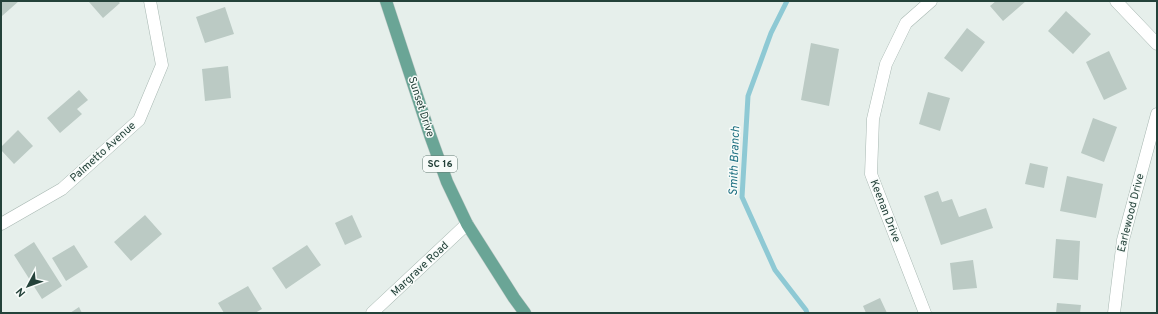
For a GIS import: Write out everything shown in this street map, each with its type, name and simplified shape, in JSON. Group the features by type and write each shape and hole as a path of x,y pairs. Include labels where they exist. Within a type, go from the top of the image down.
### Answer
{"main road":[{"name":"Sunset Drive","path":"386,1 447,182 467,224 525,313"}],"street":[{"name":"Palmetto Avenue","path":"1,224 62,189 140,120 162,65 150,1"},
{"name":"Keenan Drive","path":"925,313 871,174 873,119 886,64 906,23 930,1"},
{"path":"1116,1 1157,44"},
{"name":"Earlewood Drive","path":"1114,313 1123,240 1157,114"},
{"name":"Margrave Road","path":"372,313 467,224"}],"building":[{"path":"1,1 19,1 2,16"},
{"path":"118,1 120,3 103,18 89,2"},
{"path":"996,1 1026,1 1003,21 990,6"},
{"path":"225,7 234,34 205,43 196,17"},
{"path":"1066,11 1091,34 1073,54 1048,31"},
{"path":"967,28 985,42 962,72 944,58"},
{"path":"811,43 839,49 829,106 801,100"},
{"path":"1109,51 1127,89 1104,100 1086,62"},
{"path":"228,66 231,98 205,101 202,69"},
{"path":"79,90 88,100 77,109 82,114 60,133 47,118"},
{"path":"928,92 950,98 940,131 919,124"},
{"path":"1093,118 1117,127 1104,162 1081,153"},
{"path":"18,130 33,146 14,164 1,150 1,147"},
{"path":"1030,163 1048,167 1044,188 1025,184"},
{"path":"1067,176 1103,184 1096,218 1060,211"},
{"path":"938,191 942,202 952,199 959,217 986,208 993,228 941,245 924,196"},
{"path":"145,215 162,234 131,261 114,242"},
{"path":"352,215 362,237 345,245 335,223"},
{"path":"1056,239 1080,241 1078,280 1053,278"},
{"path":"34,242 62,286 42,299 14,255"},
{"path":"74,245 88,267 66,281 52,258"},
{"path":"307,245 321,265 286,289 272,268"},
{"path":"973,260 977,288 953,290 950,263"},
{"path":"248,286 262,309 255,313 224,313 218,303"},
{"path":"880,298 887,313 866,313 863,306"},
{"path":"1057,303 1081,305 1080,313 1056,313"},
{"path":"79,307 82,313 70,313"}],"waterway":[{"name":"Smith Branch","path":"787,1 771,33 748,96 742,197 775,270 807,313"}]}
